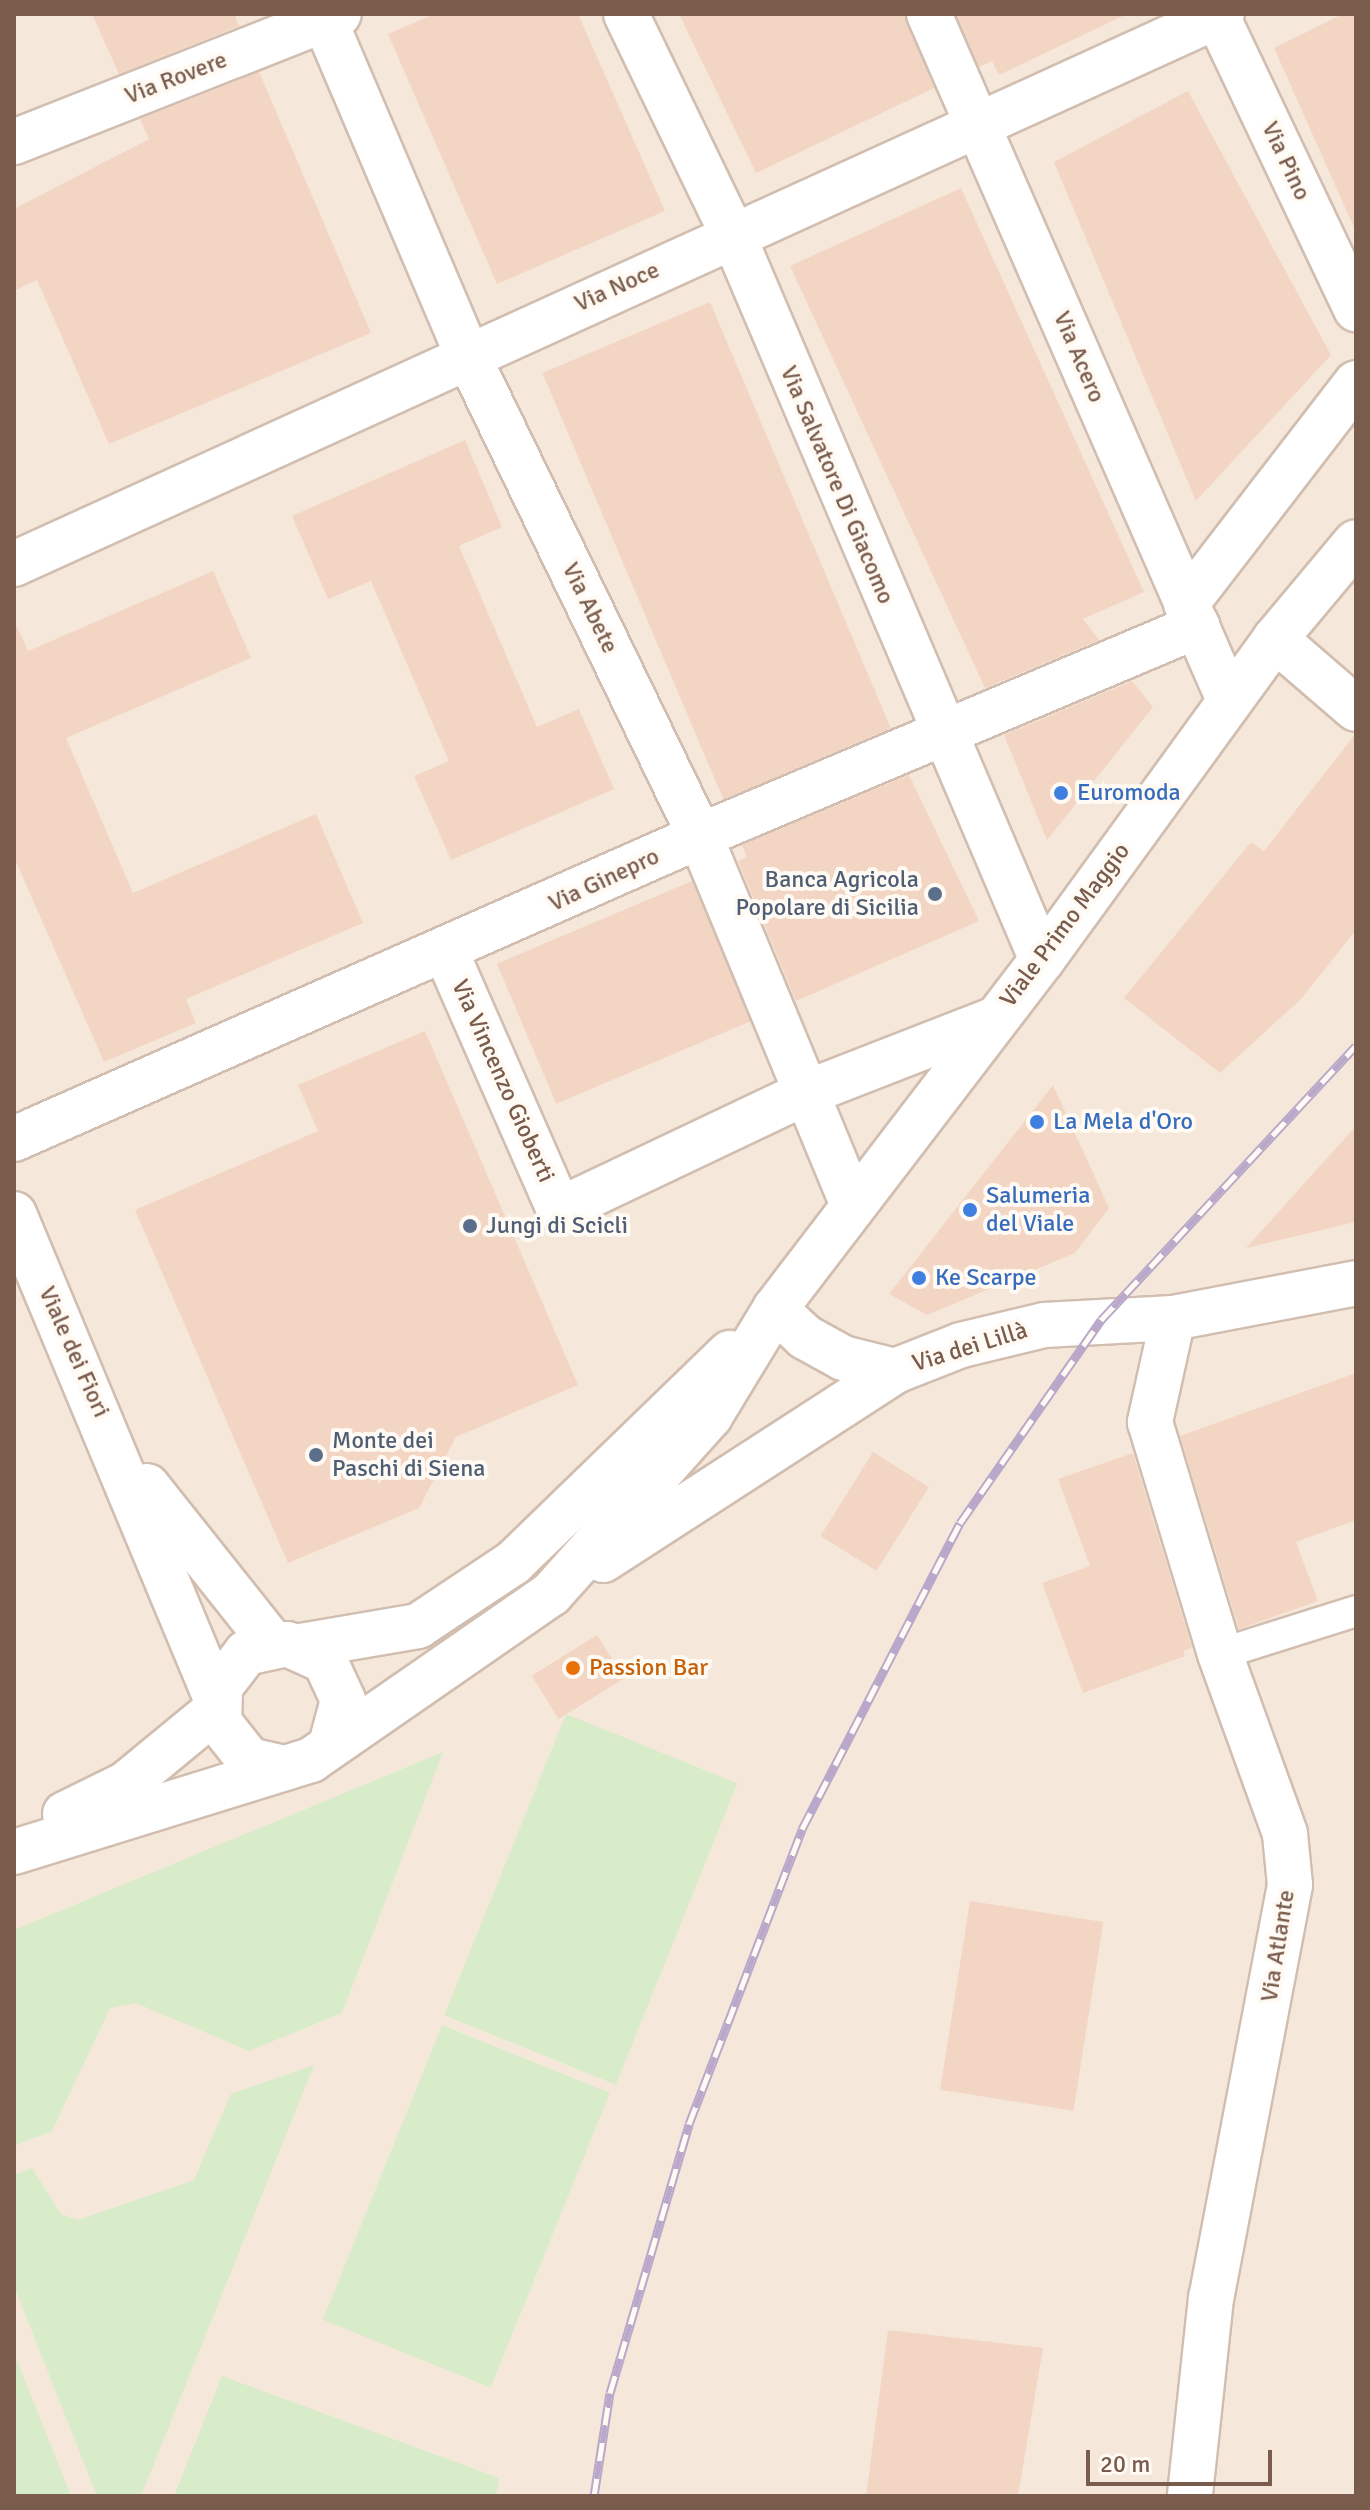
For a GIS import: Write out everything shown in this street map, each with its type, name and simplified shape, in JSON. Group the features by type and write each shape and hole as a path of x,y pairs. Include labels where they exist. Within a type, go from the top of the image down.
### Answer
{"street":[{"name":"Via Salvatore Di Giacomo","path":"626,14 733,235 943,738 1042,960"},
{"name":"Via Acero","path":"929,14 1229,700"},
{"name":"Via Noce","path":"14,564 467,354 979,128 1218,15"},
{"name":"Via Pino","path":"1218,15 1356,309"},
{"name":"Via Rovere","path":"14,142 328,16"},
{"name":"Via Abete","path":"328,16 467,354 700,836 803,1094 853,1205"},
{"path":"1191,615 1356,383"},
{"name":"Viale Primo Maggio","path":"775,1309 1042,960 1275,639 1356,542"},
{"name":"Via Ginepro","path":"14,1139 446,952 700,836 943,738 1191,615"},
{"path":"1275,639 1356,709"},
{"name":"Via Vincenzo Gioberti","path":"446,952 559,1210 803,1094"},
{"path":"803,1094 995,1019"},
{"name":"Viale dei Fiori","path":"14,1214 115,1446"},
{"name":"Via dei Lillà","path":"551,1594 895,1371 961,1345 1044,1325 1173,1318 1356,1283"},
{"path":"775,1309 805,1337 843,1358 895,1371"},
{"path":"14,1852 311,1760 332,1741 551,1594 710,1416 775,1309"},
{"path":"14,1840 126,1784 217,1705 235,1662 286,1645 418,1626 513,1563 775,1309"},
{"name":"Via Atlante","path":"1173,1318 1150,1422 1220,1654 1285,1834 1290,1885 1211,2298 1190,2496"},
{"path":"115,1446 286,1645 325,1661 340,1686 342,1714 332,1741"},
{"path":"115,1446 238,1753 284,1768"}],"lane":[{"path":"1220,1654 1356,1611"}],"shaded area":[{"path":"14,14 1356,14 1356,2496 14,2496"}],"green space":[{"path":"566,1714 738,1783 616,2085 444,2015"},
{"path":"443,1752 342,2013 249,2051 136,2003 110,2008 52,2131 14,2146 14,1930"},
{"path":"442,2025 610,2093 491,2388 323,2320"},
{"path":"314,2065 141,2496 97,2496 14,2286 14,2175 32,2168 61,2214 78,2220 194,2180 231,2094"},
{"path":"14,2353 71,2496 14,2496"},
{"path":"222,2376 499,2478 496,2496 174,2496"}],"building":[{"path":"92,14 234,14 239,26 119,74"},
{"path":"434,14 578,14 665,211 497,284 388,34"},
{"path":"679,14 904,14 934,88 756,173"},
{"path":"956,14 1127,14 999,75 992,61 979,67"},
{"path":"1343,14 1356,14 1356,232 1274,48"},
{"path":"259,72 371,333 109,444 37,280 14,291 14,209 149,139 140,119"},
{"path":"1188,91 1331,355 1196,501 1054,162"},
{"path":"961,188 1144,592 1083,619 1099,640 985,688 790,266"},
{"path":"710,302 891,728 723,799 542,373"},
{"path":"465,440 502,527 459,546 537,727 579,709 614,789 451,860 414,776 449,761 371,581 328,599 292,516"},
{"path":"213,571 251,658 66,738 133,893 316,814 363,923 186,999 196,1023 104,1062 14,857 14,620 28,651"},
{"path":"1132,681 1153,707 1047,840 1004,735"},
{"path":"1356,733 1356,930 1302,998 1220,1073 1124,998 1251,842 1264,851"},
{"path":"909,775 979,921 796,1001 738,861 747,857 742,845"},
{"path":"692,881 751,1021 556,1104 497,964"},
{"path":"425,1031 578,1385 456,1437 419,1508 288,1563 135,1210 318,1131 298,1085"},
{"path":"1053,1085 1109,1208 1075,1253 927,1315 889,1294"},
{"path":"1356,1126 1356,1222 1246,1248"},
{"path":"1356,1373 1356,1520 1296,1542 1318,1601 1239,1629 1180,1436"},
{"path":"873,1452 929,1487 877,1571 821,1536"},
{"path":"1133,1453 1192,1648 1183,1651 1185,1656 1083,1693 1042,1583 1090,1566 1058,1479"},
{"path":"597,1635 624,1678 559,1719 532,1676"},
{"path":"970,1901 1103,1922 1073,2111 940,2090"},
{"path":"888,2330 1043,2348 1018,2496 866,2496"}],"railway":[{"path":"594,2496 610,2393 689,2124 802,1829 960,1523 1101,1320 1356,1046"}],"place":[{"name":"Euromoda","path":"1061,793"},
{"name":"Banca Agricola Popolare di Sicilia","path":"935,894"},
{"name":"La Mela d'Oro","path":"1037,1122"},
{"name":"Salumeria del Viale","path":"970,1210"},
{"name":"Jungi di Scicli","path":"470,1226"},
{"name":"Ke Scarpe","path":"919,1278"},
{"name":"Monte dei Paschi di Siena","path":"316,1455"},
{"name":"Passion Bar","path":"573,1668"}]}
